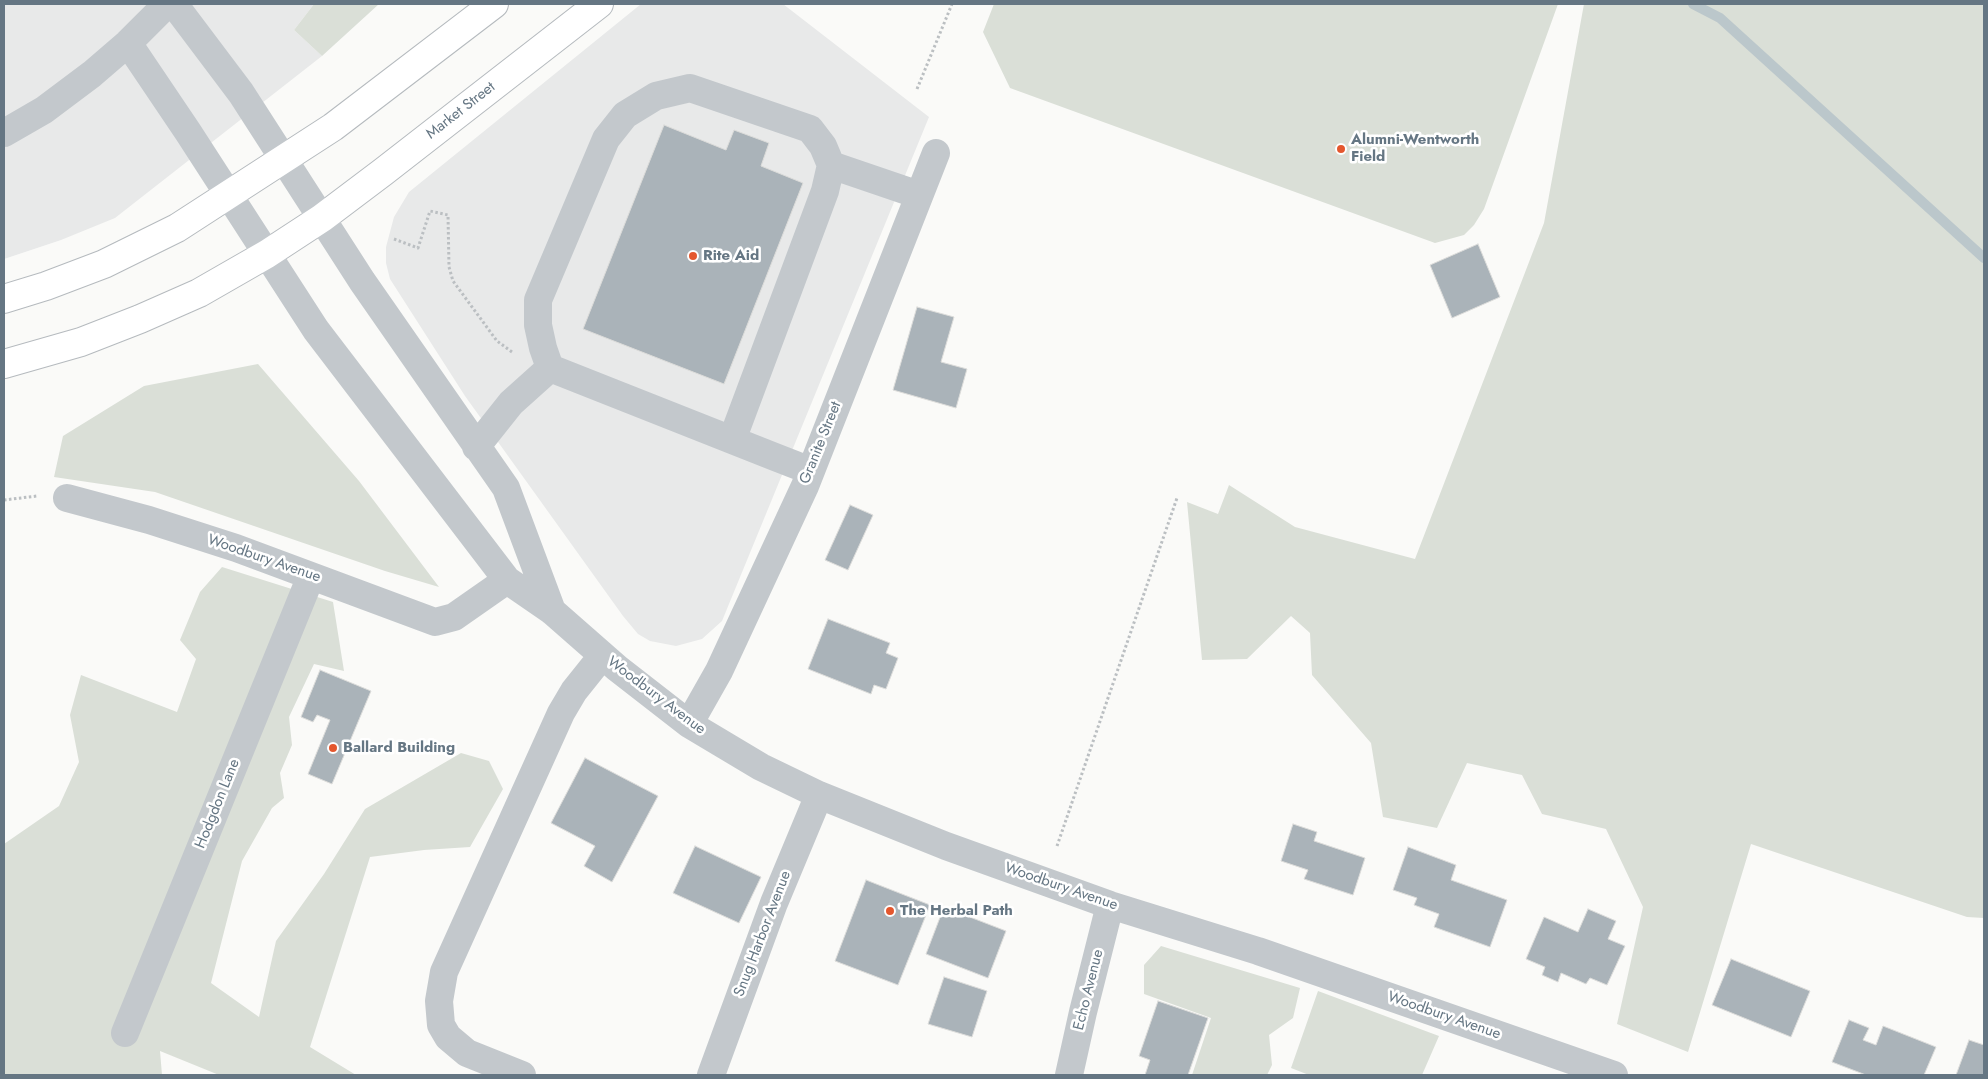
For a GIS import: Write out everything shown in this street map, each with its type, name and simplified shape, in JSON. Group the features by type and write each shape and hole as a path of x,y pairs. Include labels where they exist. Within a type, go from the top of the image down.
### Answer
{"main road":[{"path":"4,299 46,286 138,248 177,228 343,120 494,4"},
{"name":"Market Street","path":"322,218 599,4"},
{"path":"4,364 81,342 199,293 267,254 322,218"}],"street":[{"path":"4,133 44,110 92,74 128,43 167,4"},
{"name":"Woodbury Avenue","path":"174,4 241,93 322,218 476,447 506,488 552,611"},
{"name":"Woodbury Avenue","path":"128,43 316,330 507,580 552,611 602,656 689,724 761,767 819,794 946,846 1110,905 1266,954 1614,1075"},
{"path":"550,368 538,325 538,300 606,139 625,115 656,96 690,88 810,130 822,146 831,165 825,191 732,440"},
{"name":"Granite Street","path":"689,724 719,671 810,471 936,153"},
{"path":"831,165 919,196"},
{"path":"550,368 810,471"},
{"path":"476,447 511,403 550,368"},
{"name":"Woodbury Avenue","path":"68,498 150,520 311,576 435,622 454,617 507,580"},
{"name":"Hodgdon Lane","path":"125,1033 311,576"},
{"path":"522,1075 467,1053 448,1037 441,1025 439,1001 444,972 560,713 574,691 602,656"},
{"name":"Snug Harbor Avenue","path":"711,1075 774,904 819,794"},
{"name":"Echo Avenue","path":"1069,1075 1110,905"}],"path":[{"path":"917,89 952,4"},
{"path":"394,239 418,248 430,211 448,214 449,267 453,282 477,316 497,341 510,353 542,342"},
{"path":"1058,846 1177,498"}],"shaded area":[{"path":"4,4 314,4 294,30 322,56 115,218 61,240 4,259"},
{"path":"314,4 379,4 322,56 294,30"},
{"path":"641,4 783,4 929,117 722,621 702,639 676,646 650,641 638,634 623,616 465,396 390,279 386,263 386,247 394,217 409,192"},
{"name":"Alumni-Wentworth Field","path":"994,4 1558,4 1484,209 1474,225 1464,235 1435,243 1010,88 983,32"},
{"path":"1584,4 1984,4 1984,918 1967,917 1751,844 1688,1052 1617,1024 1643,907 1606,829 1542,814 1522,775 1467,763 1437,828 1383,817 1371,743 1312,675 1310,633 1291,616 1247,659 1202,660 1187,502 1218,514 1229,485 1295,527 1415,559 1544,223"},
{"path":"258,364 359,481 439,587 385,571 155,492 54,477 63,436 144,386"},
{"path":"222,567 333,602 344,671 314,664 289,717 292,745 280,773 284,798 272,808 242,861 211,983 259,1017 276,941 324,874 365,809 461,753 489,761 503,789 470,847 424,850 370,857 310,1047 356,1075 219,1075 160,1051 162,1075 4,1075 4,844 59,806 79,762 70,715 81,675 177,712 196,659 180,640 200,592"},
{"path":"1161,946 1300,988 1293,1018 1269,1035 1272,1065 1267,1075 1192,1075 1211,1018 1144,994 1144,965"},
{"path":"1318,991 1439,1036 1422,1075 1309,1075 1291,1068"}],"building":[{"name":"Rite Aid","path":"664,125 726,150 734,130 769,143 761,166 803,183 724,384 583,329"},
{"path":"1478,244 1500,297 1452,318 1430,265"},
{"path":"917,307 954,317 941,362 967,369 956,408 893,390"},
{"path":"850,505 873,515 848,570 825,560"},
{"path":"828,619 890,643 886,653 898,658 886,689 874,685 871,694 808,669"},
{"name":"Ballard Building","path":"320,670 371,691 332,784 308,774 330,720 317,715 313,722 301,717"},
{"path":"585,758 658,796 612,882 584,866 595,846 551,823"},
{"path":"1293,824 1317,832 1314,841 1365,858 1353,895 1304,879 1308,870 1281,861"},
{"path":"695,846 761,877 739,923 673,893"},
{"path":"1408,847 1456,865 1451,880 1507,900 1490,947 1434,927 1439,914 1414,905 1417,898 1393,890"},
{"path":"866,880 930,905 898,985 835,961"},
{"path":"944,907 1006,931 988,978 926,954"},
{"path":"1588,909 1616,921 1608,939 1625,946 1607,985 1590,978 1586,984 1561,973 1558,982 1542,975 1545,967 1526,959 1544,917 1578,932"},
{"path":"1731,959 1810,991 1791,1037 1712,1005"},
{"path":"944,977 987,991 972,1037 928,1024"},
{"path":"1158,1001 1208,1018 1188,1075 1145,1075 1150,1060 1139,1056"},
{"path":"1849,1020 1869,1028 1863,1040 1876,1045 1883,1026 1936,1047 1924,1075 1866,1075 1832,1062"},
{"path":"1969,1040 1984,1045 1984,1075 1956,1075"}],"waterway":[{"path":"1693,4 1720,18 1984,258"}],"place":[{"name":"Alumni-Wentworth Field","path":"1341,149"},
{"name":"Rite Aid","path":"693,256"},
{"name":"Ballard Building","path":"333,748"},
{"name":"The Herbal Path","path":"890,911"}]}
